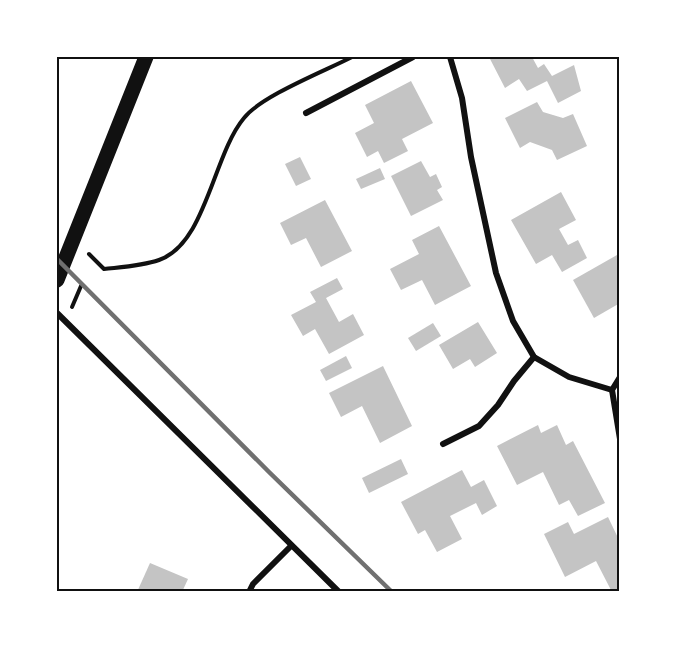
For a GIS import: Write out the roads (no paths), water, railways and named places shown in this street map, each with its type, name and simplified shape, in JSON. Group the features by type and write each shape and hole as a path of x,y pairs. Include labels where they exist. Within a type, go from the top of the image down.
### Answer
{"main road":[{"path":"57,280 146,57"}],"street":[{"path":"306,113 413,57"},
{"path":"450,57 462,98 471,157 496,273 513,321 534,357 569,377 612,390"},
{"path":"57,313 339,592"},
{"path":"443,444 479,426 534,357"},
{"path":"620,377 612,390 620,439"},
{"path":"249,592 253,584 291,546"}],"railway":[{"path":"57,259 392,592"}]}
